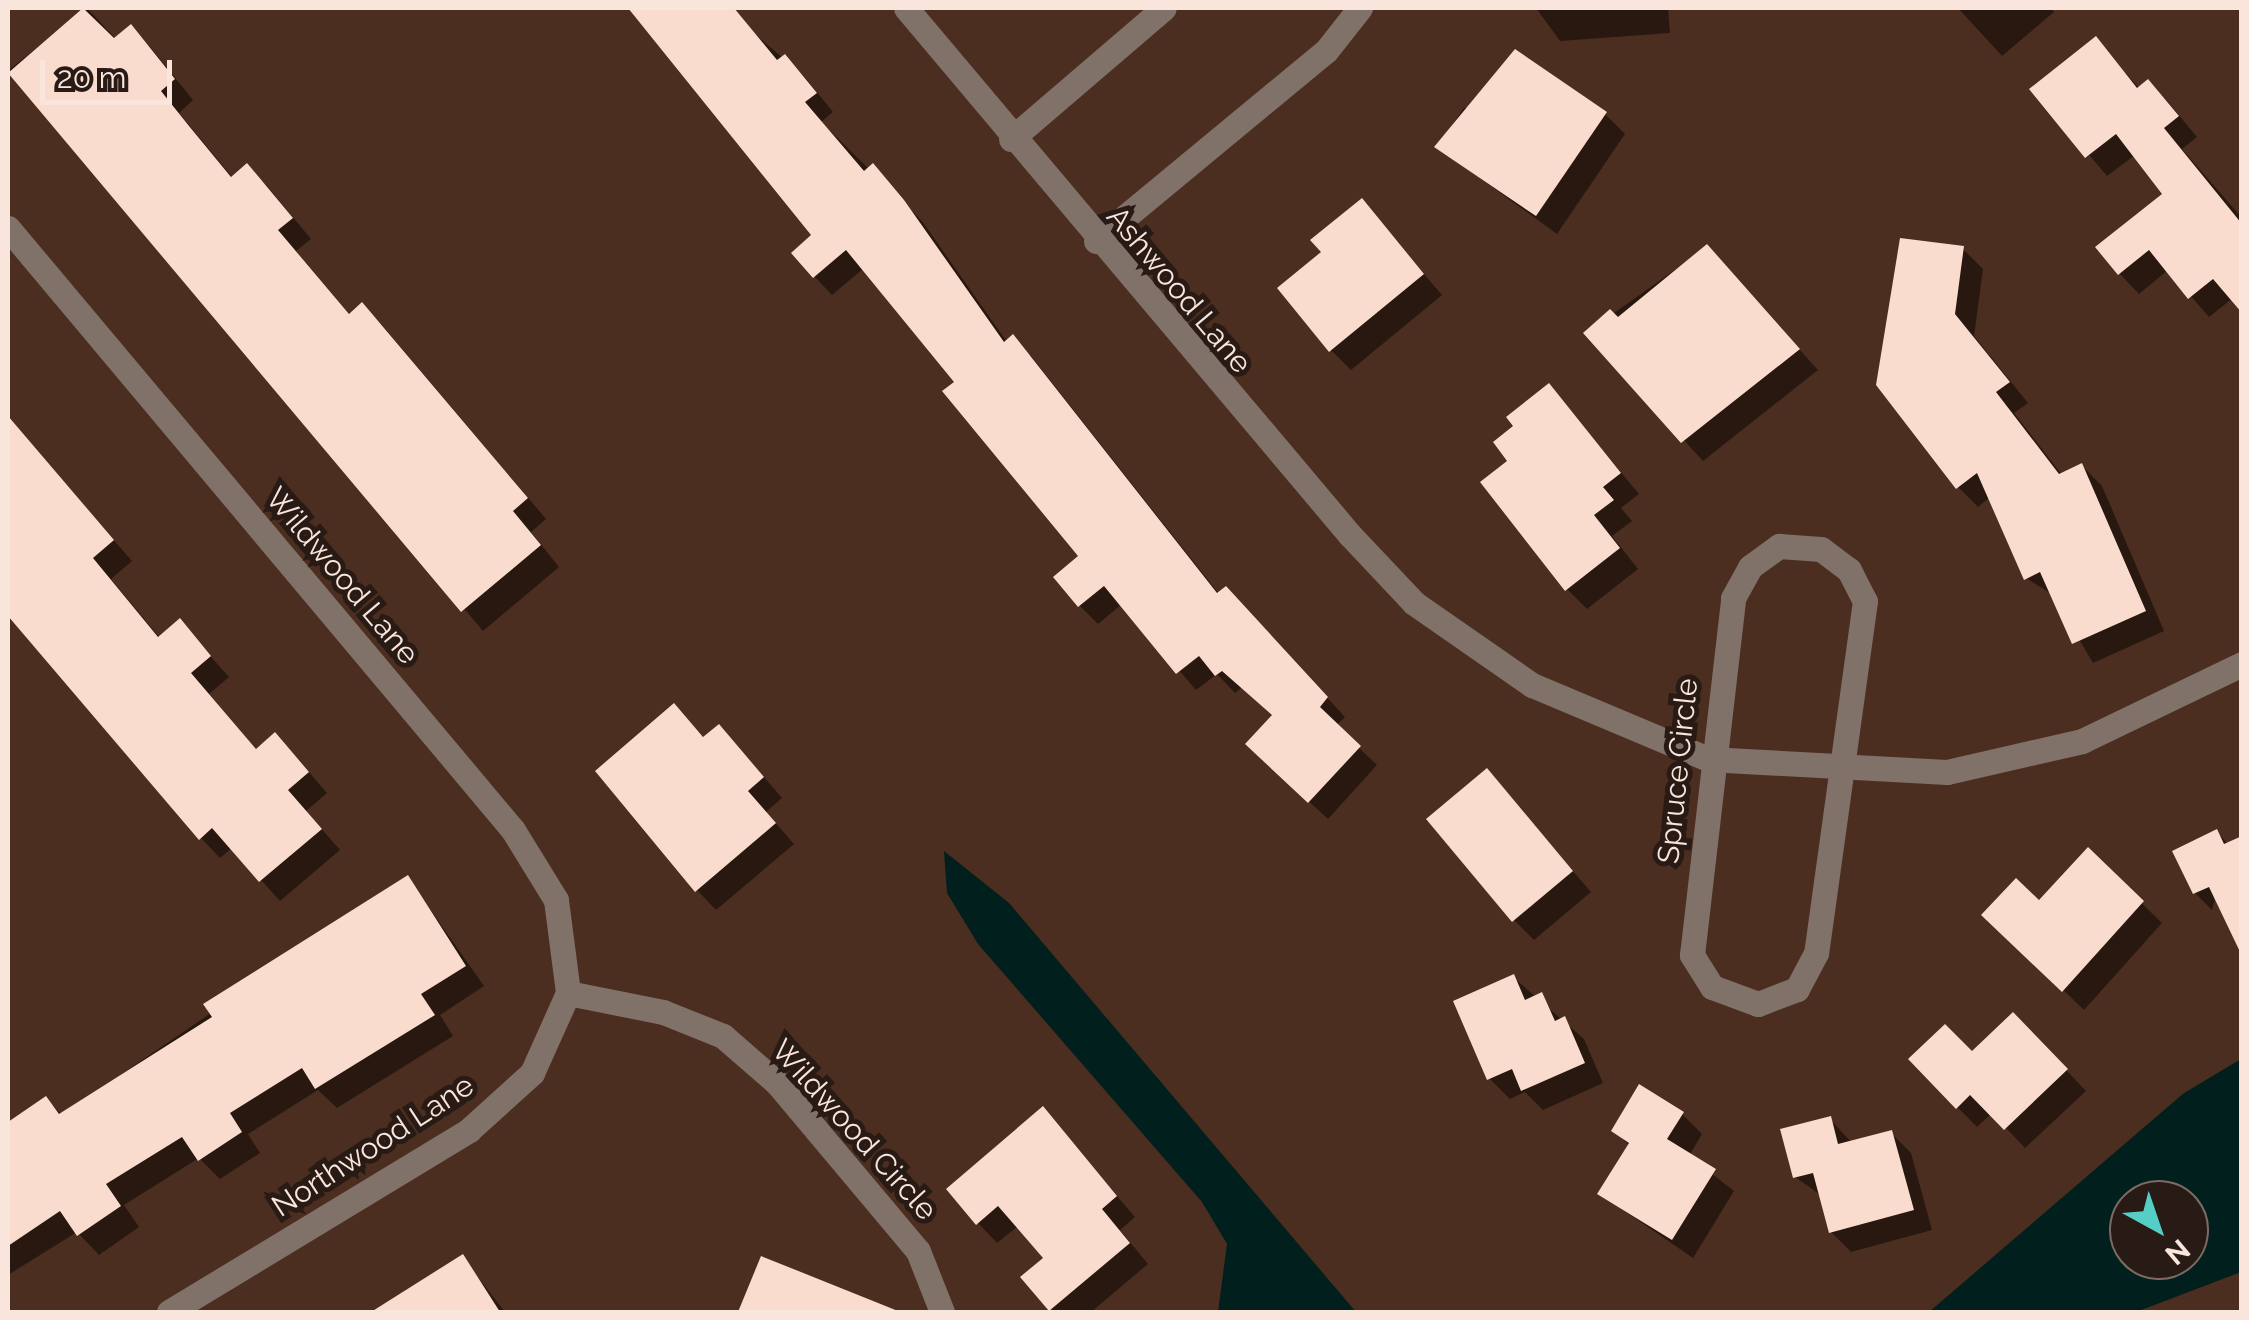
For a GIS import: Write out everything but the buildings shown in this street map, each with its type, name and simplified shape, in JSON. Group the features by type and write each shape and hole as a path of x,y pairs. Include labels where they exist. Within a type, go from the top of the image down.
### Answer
{"street":[{"name":"Ashwood Lane","path":"906,8 1096,241 1414,603 1532,685 1708,759 1845,772 1947,772 2082,742 2242,664"},
{"path":"1011,139 1164,8"},
{"path":"1096,241 1326,51 1360,8"},
{"name":"Wildwood Lane","path":"8,228 513,830 556,900 568,993"},
{"name":"Spruce Circle","path":"1780,546 1821,549 1849,570 1865,601 1845,772 1816,953 1798,989 1758,1004 1712,986 1692,955 1708,759 1732,598 1750,568 1780,546"},
{"name":"Northwood Lane","path":"169,1312 203,1304 469,1130 532,1074 568,993"},
{"name":"Wildwood Circle","path":"568,993 663,1012 736,1048 777,1082 918,1251 942,1312"}],"water":[{"path":"944,851 1009,903 1356,1312 1218,1312 1227,1244 1202,1202 978,944 947,893"},
{"path":"2241,1059 2241,1272 2136,1312 1929,1312 2184,1093"}]}
